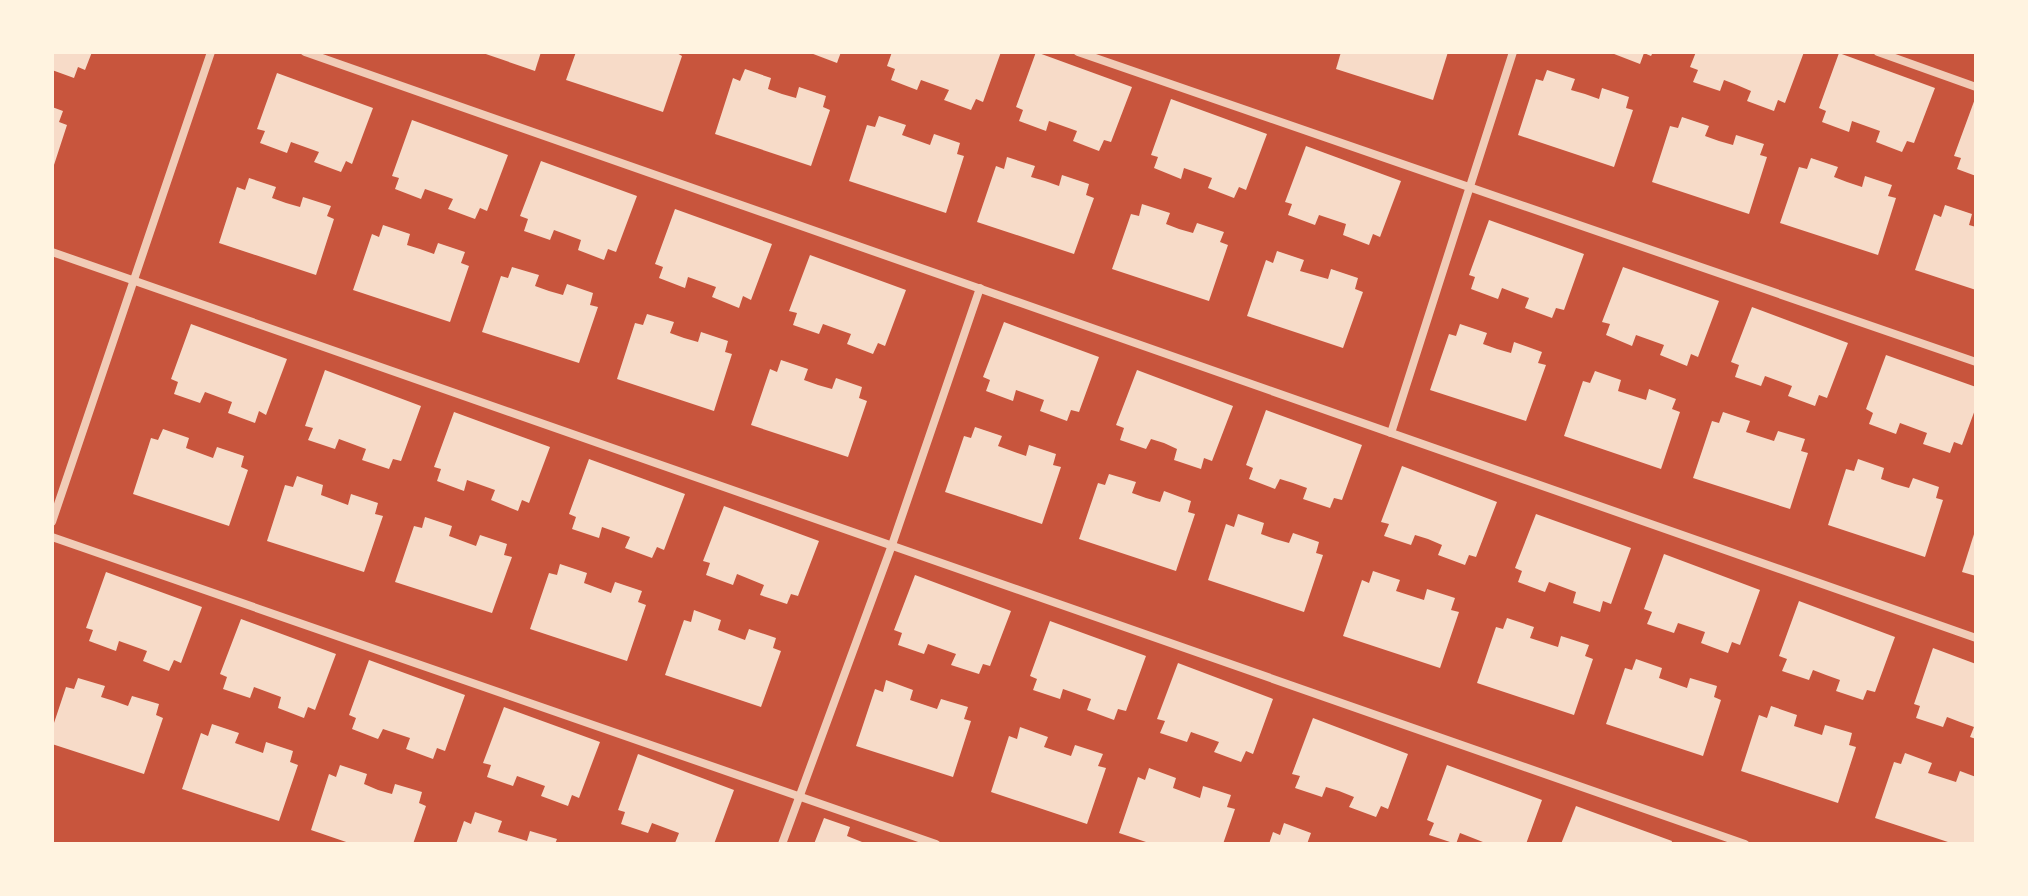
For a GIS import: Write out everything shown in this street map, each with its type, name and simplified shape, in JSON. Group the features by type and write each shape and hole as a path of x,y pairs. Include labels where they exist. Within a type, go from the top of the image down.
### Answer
{"street":[{"path":"52,522 211,52"},
{"path":"305,52 1976,638"},
{"path":"1078,52 1976,362"},
{"path":"1391,433 1513,52"},
{"path":"1878,52 1976,87"},
{"path":"52,252 1745,844"},
{"path":"782,844 892,545 980,288"},
{"path":"52,537 936,844"}],"building":[{"path":"52,52 92,52 85,70 78,67 74,78 52,70"},
{"path":"480,52 541,52 535,71"},
{"path":"576,52 675,52 682,56 663,112 566,80"},
{"path":"808,52 841,52 837,63"},
{"path":"892,52 1001,52 983,102 976,99 971,110 944,100 949,90 921,80 917,90 891,80 895,69 887,66"},
{"path":"1036,52 1132,87 1111,142 1104,140 1099,151 1073,141 1077,131 1049,121 1046,131 1019,121 1023,110 1016,107"},
{"path":"1341,52 1448,52 1433,100 1336,69"},
{"path":"1609,52 1653,52 1651,56 1644,53 1640,64"},
{"path":"1696,52 1804,52 1785,103 1778,100 1774,111 1747,101 1751,91 1724,80 1720,91 1693,82 1698,70 1690,67"},
{"path":"1839,53 1935,88 1914,143 1907,141 1902,152 1876,142 1880,131 1852,121 1849,132 1822,122 1826,111 1819,108"},
{"path":"745,69 771,78 768,89 782,94 796,98 799,87 826,96 823,107 830,110 811,166 715,134 733,78 740,81"},
{"path":"1547,70 1575,79 1571,90 1599,99 1602,88 1629,97 1626,108 1633,110 1614,167 1518,135 1536,79 1543,81"},
{"path":"277,73 373,108 352,164 346,161 341,172 314,162 319,152 291,142 287,153 260,143 265,131 257,129"},
{"path":"1976,96 1976,176 1957,169 1961,158 1954,156"},
{"path":"1171,99 1267,134 1246,190 1239,187 1234,198 1208,188 1212,178 1184,168 1181,179 1154,168 1158,157 1151,155"},
{"path":"52,107 63,111 59,122 67,125 53,168"},
{"path":"879,116 906,125 902,135 930,145 934,134 960,143 957,154 964,156 946,213 849,181 867,125 875,127"},
{"path":"1682,117 1709,126 1705,136 1719,141 1733,145 1736,135 1764,144 1760,155 1767,157 1749,214 1652,182 1670,126 1678,128"},
{"path":"412,120 508,155 487,211 480,208 475,219 448,209 453,199 425,189 421,199 395,189 399,178 392,176"},
{"path":"1306,146 1401,181 1380,237 1373,234 1369,245 1343,235 1346,224 1319,215 1315,225 1288,215 1292,204 1285,202"},
{"path":"1007,157 1035,166 1031,177 1059,186 1062,175 1089,184 1086,195 1094,198 1074,254 977,222 996,166 1004,169"},
{"path":"1811,158 1838,167 1834,177 1862,187 1865,176 1892,185 1888,196 1896,198 1878,255 1780,223 1799,167 1807,169"},
{"path":"541,161 637,196 616,252 608,249 604,260 578,250 581,240 554,230 550,240 524,231 528,219 520,216"},
{"path":"249,178 276,187 272,198 286,203 300,207 303,197 331,206 327,216 334,219 316,275 219,243 237,187 245,190"},
{"path":"1142,204 1170,213 1166,224 1179,229 1193,233 1197,223 1224,232 1220,242 1228,245 1209,301 1112,269 1131,214 1139,216"},
{"path":"1945,205 1972,214 1969,225 1976,227 1976,290 1915,270 1934,214 1941,217"},
{"path":"675,209 772,244 751,300 743,296 739,308 712,297 716,287 688,277 685,288 659,278 663,267 655,264"},
{"path":"1489,220 1584,254 1564,310 1556,308 1552,318 1525,308 1529,298 1502,288 1498,299 1471,289 1475,277 1469,275"},
{"path":"383,225 410,234 407,245 434,254 438,243 465,252 461,263 469,266 450,322 353,290 372,234 379,237"},
{"path":"1277,251 1304,260 1300,271 1328,279 1331,269 1358,278 1355,289 1363,292 1343,348 1247,316 1266,260 1273,263"},
{"path":"810,255 906,290 885,346 878,343 873,354 847,344 851,334 823,324 819,334 793,325 797,313 789,311"},
{"path":"512,267 539,275 535,286 549,291 563,295 567,284 593,293 590,305 598,307 579,363 482,332 501,276 508,278"},
{"path":"1623,267 1719,301 1698,357 1691,354 1687,366 1660,355 1664,345 1636,335 1632,346 1606,335 1610,324 1602,322"},
{"path":"1752,307 1848,343 1827,398 1819,395 1815,406 1788,396 1792,386 1765,376 1761,386 1735,377 1739,365 1731,362"},
{"path":"647,314 674,322 670,333 684,338 698,342 701,332 728,341 725,352 732,354 714,411 617,379 635,323 643,325"},
{"path":"1004,322 1099,357 1079,412 1071,410 1067,421 1040,411 1044,400 1016,390 1013,401 986,391 990,380 983,377"},
{"path":"191,324 287,359 266,415 259,411 255,423 228,413 232,402 205,392 200,403 174,394 178,382 171,379"},
{"path":"1460,324 1487,333 1483,344 1497,349 1511,353 1514,342 1542,352 1538,363 1546,365 1526,421 1430,390 1449,334 1456,336"},
{"path":"1886,355 1976,387 1976,407 1962,445 1954,442 1950,453 1923,444 1927,433 1900,423 1896,434 1869,424 1873,413 1866,409"},
{"path":"781,360 808,369 804,380 818,385 832,389 836,378 862,387 859,398 867,401 848,457 751,425 770,369 777,372"},
{"path":"325,370 421,406 401,461 393,459 389,469 362,460 366,449 339,439 335,449 308,440 313,428 305,426"},
{"path":"1137,370 1233,406 1212,461 1204,458 1201,469 1174,460 1177,449 1164,443 1151,439 1146,449 1120,440 1124,428 1116,425"},
{"path":"1595,371 1621,380 1618,391 1646,400 1649,389 1676,399 1672,409 1680,412 1661,469 1564,436 1583,381 1590,383"},
{"path":"1266,410 1362,445 1342,500 1334,498 1330,508 1303,499 1307,488 1280,479 1275,489 1249,479 1253,468 1246,465"},
{"path":"454,412 550,447 529,503 522,500 518,511 491,500 495,490 467,480 464,491 437,481 441,469 434,467"},
{"path":"1723,412 1750,421 1746,432 1774,441 1778,431 1805,439 1801,451 1808,453 1790,509 1693,478 1712,421 1719,423"},
{"path":"975,427 1002,436 998,446 1026,456 1029,445 1056,454 1053,465 1061,467 1042,524 945,492 964,436 971,438"},
{"path":"163,429 189,438 186,448 213,458 217,447 244,456 241,467 248,470 229,526 133,494 151,438 158,440"},
{"path":"589,459 685,494 664,550 657,547 652,558 625,548 630,537 602,527 599,538 572,529 576,517 569,514"},
{"path":"1858,459 1884,468 1881,479 1895,484 1909,488 1913,478 1939,487 1936,498 1943,500 1925,557 1828,525 1846,469 1854,471"},
{"path":"1402,466 1497,502 1476,557 1469,555 1465,565 1438,555 1442,545 1428,539 1415,535 1411,545 1384,536 1389,524 1381,522"},
{"path":"1109,474 1136,482 1132,493 1146,498 1160,502 1164,491 1191,501 1188,512 1195,514 1176,571 1079,539 1098,483 1105,485"},
{"path":"297,476 323,485 321,495 348,505 351,494 378,503 375,514 383,516 364,572 267,541 285,485 293,487"},
{"path":"724,506 819,541 798,596 791,594 787,604 760,595 764,585 737,574 733,585 706,575 710,563 703,561"},
{"path":"1238,514 1264,523 1261,534 1275,539 1289,543 1293,533 1319,542 1316,553 1323,555 1304,612 1208,580 1226,524 1234,527"},
{"path":"1536,514 1631,548 1611,604 1603,601 1600,612 1573,603 1576,592 1549,582 1545,592 1518,582 1522,571 1515,568"},
{"path":"425,517 452,526 449,536 476,546 480,535 507,544 504,555 512,557 492,613 395,582 414,526 422,528"},
{"path":"1976,531 1976,576 1962,572"},
{"path":"1664,554 1760,590 1740,645 1732,642 1728,653 1701,643 1705,632 1678,623 1674,633 1647,624 1652,612 1644,609"},
{"path":"560,564 587,573 584,583 611,593 615,582 642,591 638,602 646,605 627,661 530,629 549,573 557,575"},
{"path":"1373,571 1400,580 1396,591 1424,600 1427,589 1455,598 1451,610 1459,612 1440,668 1343,636 1362,580 1369,583"},
{"path":"106,572 202,607 181,663 174,660 169,671 143,661 147,651 119,641 116,651 89,641 93,630 86,628"},
{"path":"915,575 1011,611 990,666 983,664 979,674 951,665 956,654 928,644 924,654 898,645 902,633 894,630"},
{"path":"1799,601 1895,637 1875,692 1867,690 1863,700 1836,691 1840,680 1813,670 1809,680 1782,671 1787,659 1779,656"},
{"path":"694,610 721,620 718,630 745,640 749,629 776,638 773,648 781,651 761,707 665,675 684,620 691,622"},
{"path":"1507,618 1534,627 1530,638 1558,647 1561,636 1589,645 1585,656 1593,659 1574,715 1477,683 1496,627 1503,629"},
{"path":"241,619 336,654 315,710 308,707 304,718 278,708 281,697 254,687 250,698 223,689 227,677 220,674"},
{"path":"1050,621 1146,656 1126,711 1118,709 1114,720 1087,710 1091,699 1063,689 1060,699 1033,690 1037,679 1030,676"},
{"path":"1933,648 1976,664 1976,739 1970,737 1974,727 1947,717 1943,727 1916,718 1920,706 1914,704"},
{"path":"1636,659 1662,668 1659,678 1687,688 1690,678 1717,686 1714,697 1721,700 1703,756 1606,724 1625,668 1632,670"},
{"path":"369,660 465,695 445,751 437,748 433,759 406,749 410,738 383,729 378,739 352,729 356,718 349,715"},
{"path":"1178,663 1273,699 1253,754 1246,751 1241,762 1214,752 1219,742 1191,732 1187,742 1160,733 1165,721 1157,719"},
{"path":"78,678 105,686 101,697 128,706 132,696 159,704 156,715 163,718 144,774 52,744 52,729 66,687 74,689"},
{"path":"886,680 913,690 910,700 937,709 941,699 968,707 964,719 971,721 953,777 856,746 875,689 883,692"},
{"path":"1771,706 1797,715 1794,726 1822,735 1825,725 1852,733 1849,745 1856,747 1838,803 1741,771 1759,715 1767,718"},
{"path":"504,707 600,742 579,798 572,795 568,806 541,796 545,786 517,776 513,786 487,777 491,765 483,763"},
{"path":"1313,718 1408,754 1388,809 1381,806 1376,817 1349,807 1354,797 1339,791 1326,787 1322,797 1295,788 1300,776 1292,774"},
{"path":"212,724 239,733 235,743 263,753 266,742 293,751 290,762 298,765 279,821 182,789 201,733 208,736"},
{"path":"1020,727 1048,737 1044,747 1071,756 1075,745 1103,754 1098,766 1106,768 1087,824 991,792 1009,736 1017,739"},
{"path":"1905,753 1932,763 1928,773 1956,782 1960,771 1976,777 1974,844 1954,844 1875,818 1894,762 1901,764"},
{"path":"638,754 734,790 714,844 678,844 675,843 679,833 652,823 648,833 621,824 625,812 618,810"},
{"path":"340,765 367,774 364,784 378,790 392,794 395,784 422,792 419,803 426,806 413,844 352,844 311,830 329,774 336,777"},
{"path":"1447,765 1542,800 1526,844 1488,844 1460,833 1456,844 1429,835 1434,823 1427,820"},
{"path":"1149,768 1176,778 1173,788 1200,798 1203,786 1231,795 1227,807 1235,809 1223,844 1152,844 1119,833 1138,777 1145,780"},
{"path":"1576,806 1672,841 1671,844 1561,844"},
{"path":"475,812 502,821 498,832 527,841 530,831 557,839 555,844 456,844 464,821 471,824"},
{"path":"824,818 850,827 847,836 867,844 814,844"},
{"path":"1284,823 1311,833 1307,844 1269,844 1273,832 1280,835"}]}
